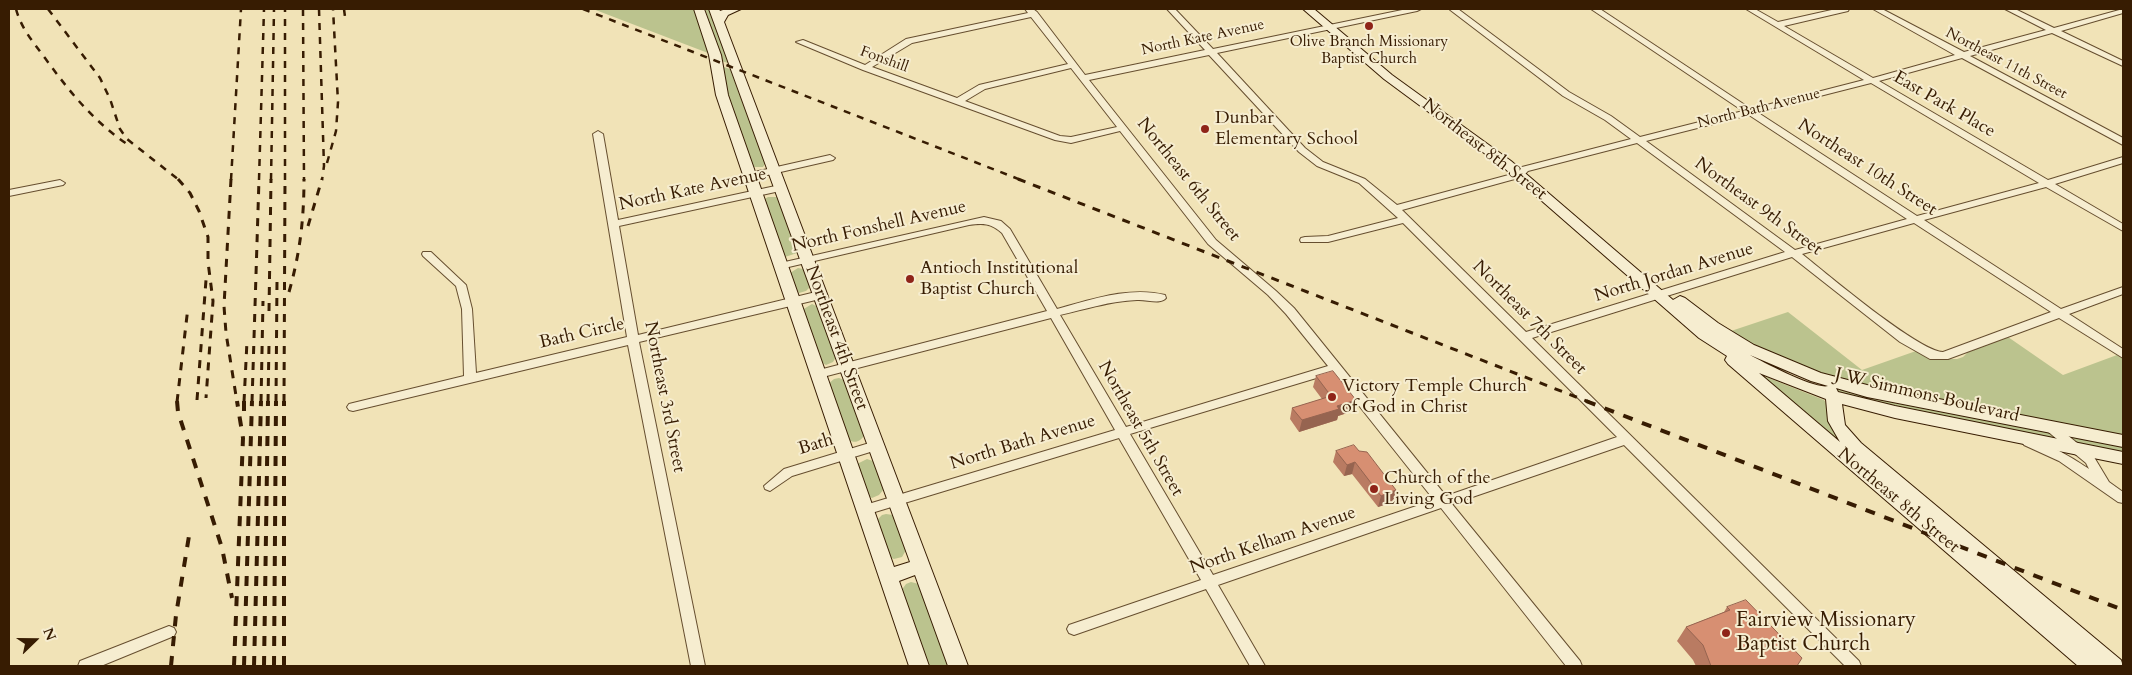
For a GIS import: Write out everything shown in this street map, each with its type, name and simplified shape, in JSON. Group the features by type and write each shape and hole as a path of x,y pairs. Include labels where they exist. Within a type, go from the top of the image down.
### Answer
{"main road":[{"name":"Northeast 4th Street","path":"699,9 715,55 722,95 755,194 794,301 919,666"},
{"name":"Northeast 4th Street","path":"714,9 958,666"},
{"path":"719,21 724,14 736,9"},
{"name":"Northeast 8th Street","path":"1308,9 1334,26"},
{"name":"Northeast 8th Street","path":"1319,9 1334,26 1388,77 1522,172 1664,293"},
{"name":"J W Simmons Boulevard","path":"1664,293 1704,334 1753,364 1835,397 1875,408 2123,458"},
{"name":"J W Simmons Boulevard","path":"1664,293 1734,340 1776,362 1816,377 1867,390 2123,441"},
{"name":"Northeast 8th Street","path":"1704,334 2092,666"},
{"path":"1816,377 1835,397"},
{"name":"Northeast 8th Street","path":"1835,397 1838,427 1854,447 2114,666"},
{"path":"888,577 921,566"}],"street":[{"name":"Northeast 7th Street","path":"1171,9 1302,150 1320,164 1362,181 1396,209 1854,666"},
{"name":"North Kate Avenue","path":"1084,78 1417,9"},
{"name":"Northeast 9th Street","path":"1454,9 1566,94 1608,118 1793,253 1904,339 1934,356 1944,356 2059,312"},
{"name":"Northeast 10th Street","path":"1595,9 2123,354"},
{"name":"East Park Place","path":"1750,9 2123,228"},
{"path":"1777,25 1845,9"},
{"name":"Northeast 11th Street","path":"1877,9 2123,142"},
{"path":"2010,9 2123,64"},
{"name":"North Bath Avenue","path":"1396,209 1522,172 1962,56 2123,11"},
{"path":"866,68 909,41 1032,12"},
{"name":"Northeast 6th Street","path":"1032,12 1212,242 1283,304 1576,666"},
{"name":"Fonshill","path":"800,42 959,101"},
{"path":"959,101 982,87 1073,65"},
{"path":"959,101 1058,138 1071,140 1123,128"},
{"name":"Northeast 3rd Street","path":"598,134 634,340 698,666"},
{"name":"North Kate Avenue","path":"750,176 830,158"},
{"name":"North Jordan Avenue","path":"1523,337 1793,253 2048,184 2123,160"},
{"path":"9,193 60,183"},
{"name":"North Kate Avenue","path":"614,224 780,188"},
{"name":"North Fonshell Avenue","path":"780,266 944,227 984,220"},
{"name":"Northeast 5th Street","path":"984,220 997,223 1006,231 1258,666"},
{"path":"1305,240 1328,239 1405,220"},
{"path":"428,254 461,285 467,309 470,379"},
{"path":"2059,312 2123,290"},
{"name":"Bath Circle","path":"352,407 820,295"},
{"path":"819,374 1113,298 1139,296 1161,298"},
{"name":"North Bath Avenue","path":"865,510 1335,368"},
{"path":"2050,427 2090,460 2099,476 2111,489"},
{"path":"2002,434 2048,451 2123,498"},
{"name":"North Kelham Avenue","path":"1074,629 1626,439"},
{"name":"Bath","path":"770,486 788,472 876,446"},
{"path":"85,666 169,632"}],"green space":[{"path":"593,9 694,9 708,53"},
{"path":"705,9 710,9 728,63 721,61"},
{"path":"721,66 730,69 765,164 763,167 753,167 728,98"},
{"path":"768,197 777,197 797,253 785,257 783,255 763,200"},
{"path":"798,268 803,269 810,287 806,291 799,293 796,291 790,273"},
{"path":"812,304 816,306 836,357 833,362 826,365 821,362 802,310"},
{"path":"1788,312 1862,370 1916,351 1938,359 1957,359 1963,357 1970,350 2008,337 2063,375 2117,355 2123,359 2123,436 1868,387 1831,378 1784,361 1728,332"},
{"path":"1761,375 1824,400 1830,424 1840,440 1836,442"},
{"path":"834,379 844,380 865,435 858,441 849,440 828,384"},
{"path":"1836,389 1875,399 2051,433 2062,441 1837,394"},
{"path":"2071,437 2123,447 2123,454 2080,446 2071,440"},
{"path":"867,459 873,461 884,489 879,495 872,498 867,495 857,464"},
{"path":"886,514 893,515 906,550 902,557 894,559 889,557 876,521"},
{"path":"911,582 919,584 948,666 927,666 901,591 906,584"}],"building":[{"path":"1333,371 1356,400 1337,406 1339,409 1302,420 1292,408 1331,396 1316,376"},
{"path":"1354,445 1359,451 1367,452 1396,490 1381,496 1355,462 1347,465 1336,451"},
{"path":"1746,600 1802,658 1797,666 1711,666 1703,645 1686,627 1730,610 1727,607"}],"railway":[{"path":"16,9 28,35 73,94 103,126 127,144"},
{"path":"48,9 100,78 110,99 120,129 127,139 179,180"},
{"path":"231,180 241,9"},
{"path":"259,180 264,9"},
{"path":"271,180 274,9"},
{"path":"285,9 285,179"},
{"path":"303,9 304,179"},
{"path":"319,9 324,166 322,180"},
{"path":"327,163 336,131 338,102 333,9"},
{"path":"344,9 345,17"},
{"path":"583,9 1021,180"},
{"path":"231,179 224,306 226,333 237,402"},
{"path":"252,402 259,179"},
{"path":"269,311 271,179"},
{"path":"284,402 285,179"},
{"path":"289,292 301,236 304,179"},
{"path":"308,226 322,179"},
{"path":"1018,179 1589,402"},
{"path":"179,180 190,193 199,211 208,237 208,262 213,301 206,398"},
{"path":"197,400 206,280"},
{"path":"276,402 277,281"},
{"path":"261,402 263,301"},
{"path":"177,402 188,307"},
{"path":"244,402 247,341"},
{"path":"268,402 269,344"},
{"path":"234,666 243,438 237,401"},
{"path":"244,666 252,401"},
{"path":"254,666 261,401"},
{"path":"264,666 268,401"},
{"path":"274,666 276,401"},
{"path":"1586,401 2123,610"},
{"path":"177,402 178,412 222,548 232,598"},
{"path":"244,402 244,411"},
{"path":"284,402 284,666"},
{"path":"171,666 176,615 189,536"}],"place":[{"name":"Olive Branch Missionary Baptist Church","path":"1369,26"},
{"name":"Dunbar Elementary School","path":"1205,129"},
{"name":"Antioch Institutional Baptist Church","path":"910,279"},
{"name":"Victory Temple Church of God in Christ","path":"1332,397"},
{"name":"Church of the Living God","path":"1374,489"},
{"name":"Fairview Missionary Baptist Church","path":"1726,633"}]}
